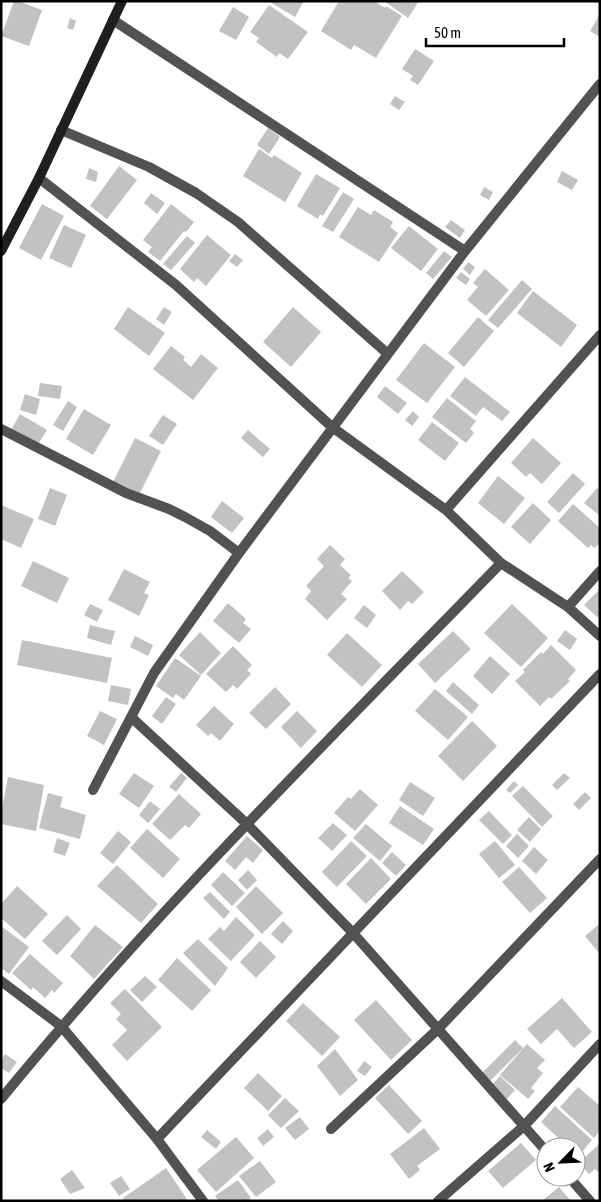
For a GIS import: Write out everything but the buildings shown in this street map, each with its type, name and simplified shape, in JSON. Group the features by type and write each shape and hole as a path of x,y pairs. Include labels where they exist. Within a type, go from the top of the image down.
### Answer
{"street":[{"path":"1,251 39,178 122,1"},
{"path":"113,20 465,251"},
{"path":"93,790 154,673 238,553 465,251 600,84"},
{"path":"61,130 149,167 196,193 238,222 388,354"},
{"path":"39,178 176,285 332,427 446,510 501,563 568,606 600,636"},
{"path":"446,510 600,335"},
{"path":"1,429 126,493 186,517 210,531 238,553"},
{"path":"1,1099 61,1026 247,824 501,563"},
{"path":"568,606 600,570"},
{"path":"156,1139 600,674"},
{"path":"131,717 247,824 354,932 536,1140"},
{"path":"331,1129 438,1029 600,859"},
{"path":"1,981 61,1026 156,1139 203,1201"},
{"path":"438,1201 524,1126 600,1044"},
{"path":"578,1187 590,1201"}]}
